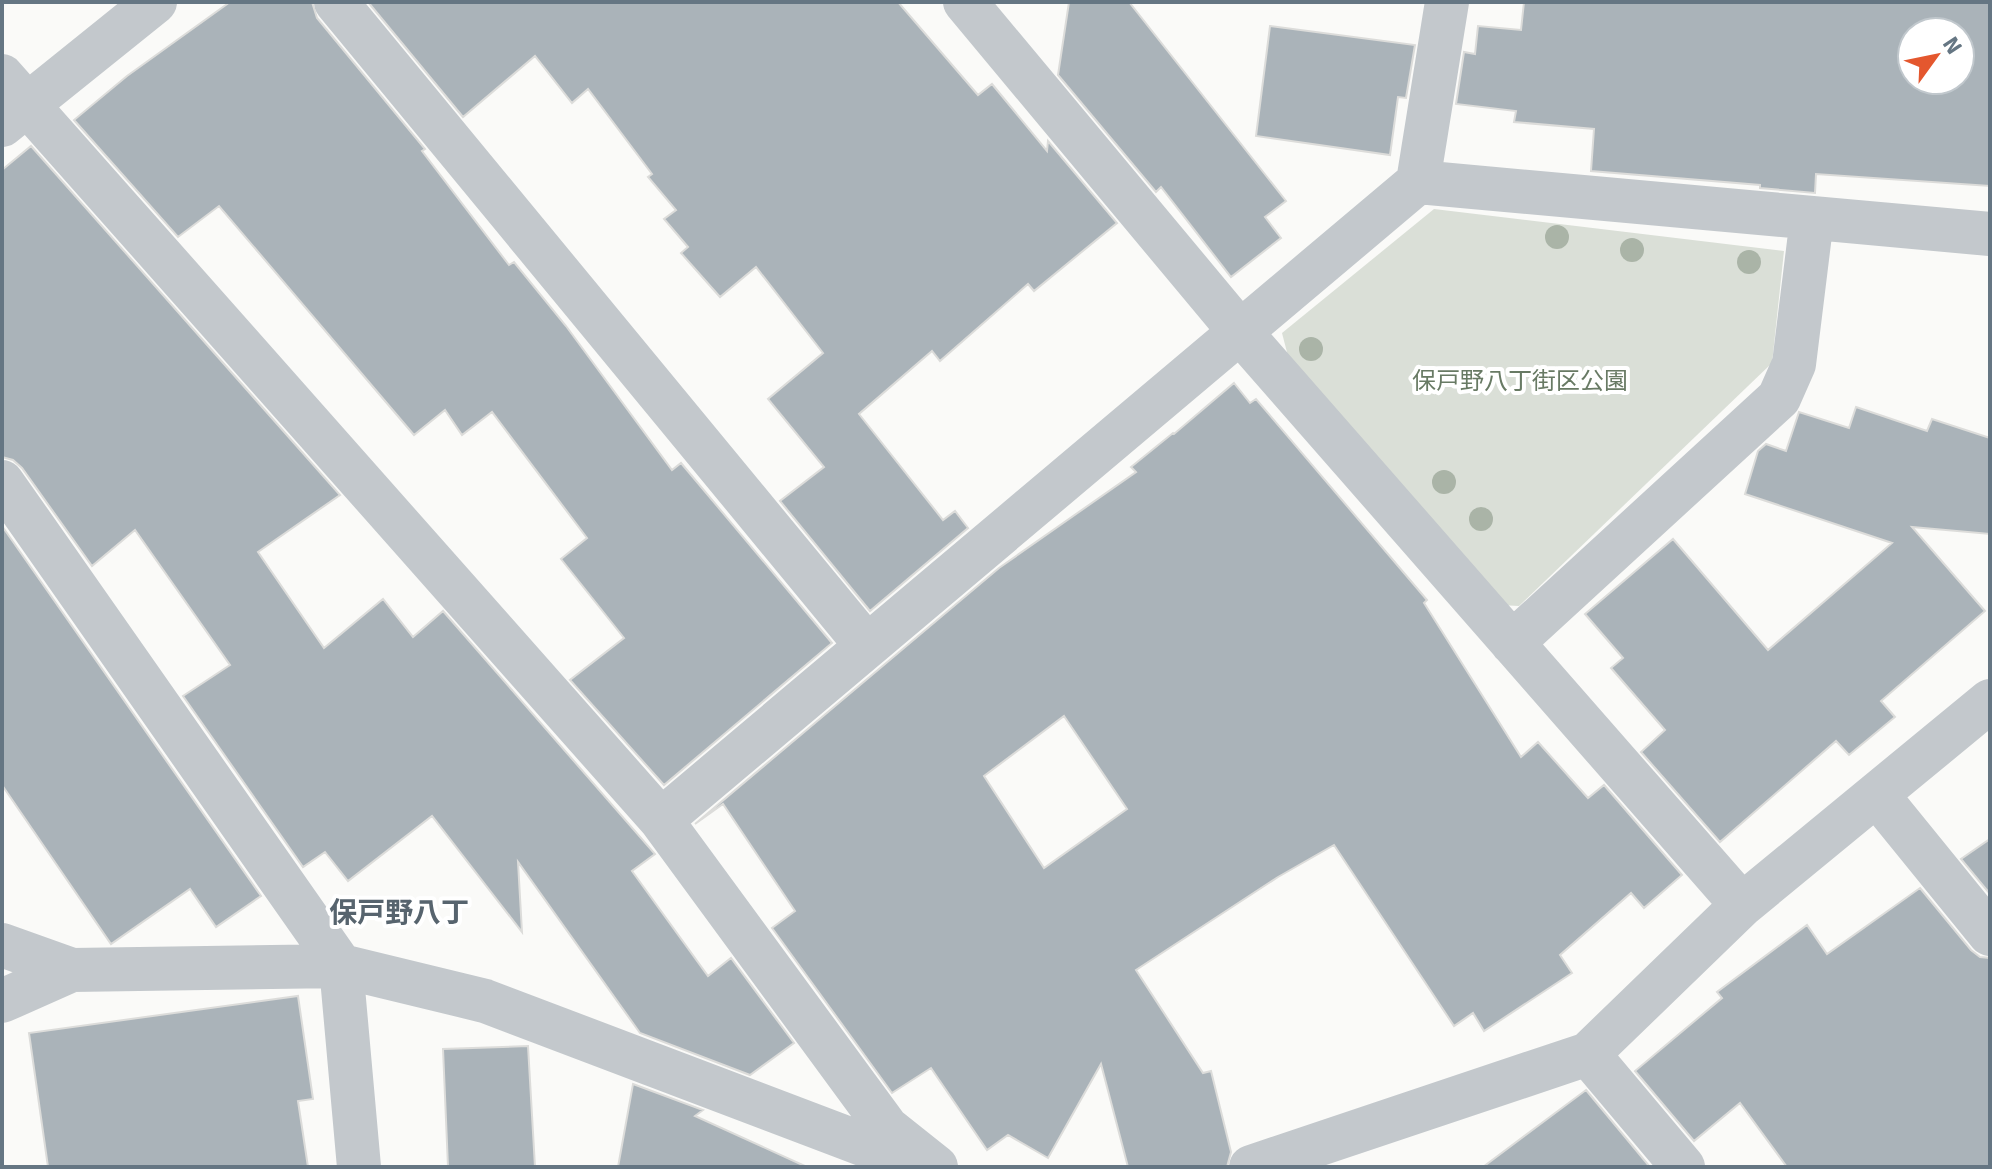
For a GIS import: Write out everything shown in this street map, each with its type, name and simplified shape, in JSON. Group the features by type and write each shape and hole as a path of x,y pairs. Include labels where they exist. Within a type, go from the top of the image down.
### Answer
{"street":[{"path":"155,2 10,102 661,820 887,1128 936,1167"},
{"path":"336,2 867,646"},
{"path":"965,2 1241,333 1742,905"},
{"path":"661,820 1418,182 1447,2"},
{"path":"1418,182 1990,234"},
{"path":"1512,643 1779,398 1794,364 1812,218"},
{"path":"2,482 341,966 359,1167"},
{"path":"1251,1167 1588,1054 1742,905 1990,701"},
{"path":"1877,795 1990,934"},
{"path":"2,945 72,970 341,966 485,1001 924,1167"},
{"path":"2,1001 72,970"},
{"path":"1588,1054 1683,1167"}],"green space":[{"name":"保戸野八丁街区公園","path":"1434,209 1784,251 1772,363 1519,606 1499,605 1289,360 1282,333"}],"building":[{"path":"230,2 312,2 317,18 425,149 422,151 509,265 514,262 566,326 672,470 681,463 832,643 664,785 570,680 624,638 561,559 587,538 492,412 462,435 445,410 414,435 219,206 178,237 74,120 127,76"},
{"path":"368,2 898,2 978,95 992,84 1047,151 1048,141 1117,223 1034,291 1028,284 940,361 932,351 859,414 943,520 955,511 968,528 870,611 780,501 824,467 768,399 823,353 756,267 720,297 681,253 688,247 664,219 676,210 648,177 652,174 588,89 572,103 535,56 463,117"},
{"path":"1069,2 1129,2 1286,201 1265,217 1281,238 1231,277 1161,187 1156,192 1058,75"},
{"path":"1524,2 1990,2 1990,186 1816,174 1815,193 1760,188 1760,185 1591,171 1594,129 1514,122 1516,111 1456,104 1464,52 1475,54 1478,26 1521,30"},
{"path":"1270,26 1415,45 1406,98 1398,97 1390,155 1256,136"},
{"path":"31,146 340,495 258,552 324,648 383,599 413,637 443,611 655,854 632,871 708,976 731,958 794,1043 750,1075 640,1033 518,862 522,932 432,816 348,881 325,852 303,867 183,696 230,665 135,530 92,566 22,468 13,460 2,457 2,170"},
{"path":"1234,383 1250,403 1256,399 1427,600 1424,603 1521,757 1538,742 1588,798 1604,785 1682,875 1644,908 1631,893 1560,955 1572,973 1484,1031 1473,1013 1454,1026 1334,845 1278,877 1136,970 1203,1073 1211,1071 1231,1152 1227,1167 1128,1167 1101,1064 1048,1158 1008,1135 987,1150 931,1068 892,1093 772,928 795,911 723,804 695,824 999,568 1136,472 1131,467","holes":["1064,716 1127,809 1044,868 984,776"]},
{"path":"1856,407 1927,431 1932,419 1990,438 1990,534 1912,527 1985,611 1881,701 1895,717 1849,755 1836,741 1720,842 1641,752 1665,730 1611,668 1623,658 1585,614 1673,539 1768,650 1892,543 1745,494 1758,451 1766,444 1786,451 1799,412 1849,428"},
{"path":"2,526 261,896 216,927 190,889 111,944 2,785"},
{"path":"1990,839 1990,894 1961,859"},
{"path":"1920,888 1971,950 1980,957 1990,958 1990,1167 1787,1167 1740,1103 1694,1141 1635,1071 1722,998 1717,992 1807,925 1827,954"},
{"path":"298,996 313,1099 298,1101 308,1167 48,1167 29,1033"},
{"path":"528,1046 535,1167 448,1167 443,1049"},
{"path":"633,1084 703,1110 695,1116 807,1167 618,1167"},
{"path":"1586,1090 1650,1167 1483,1167"}],"district":[{"name":"保戸野八丁","path":"399,912"}]}
